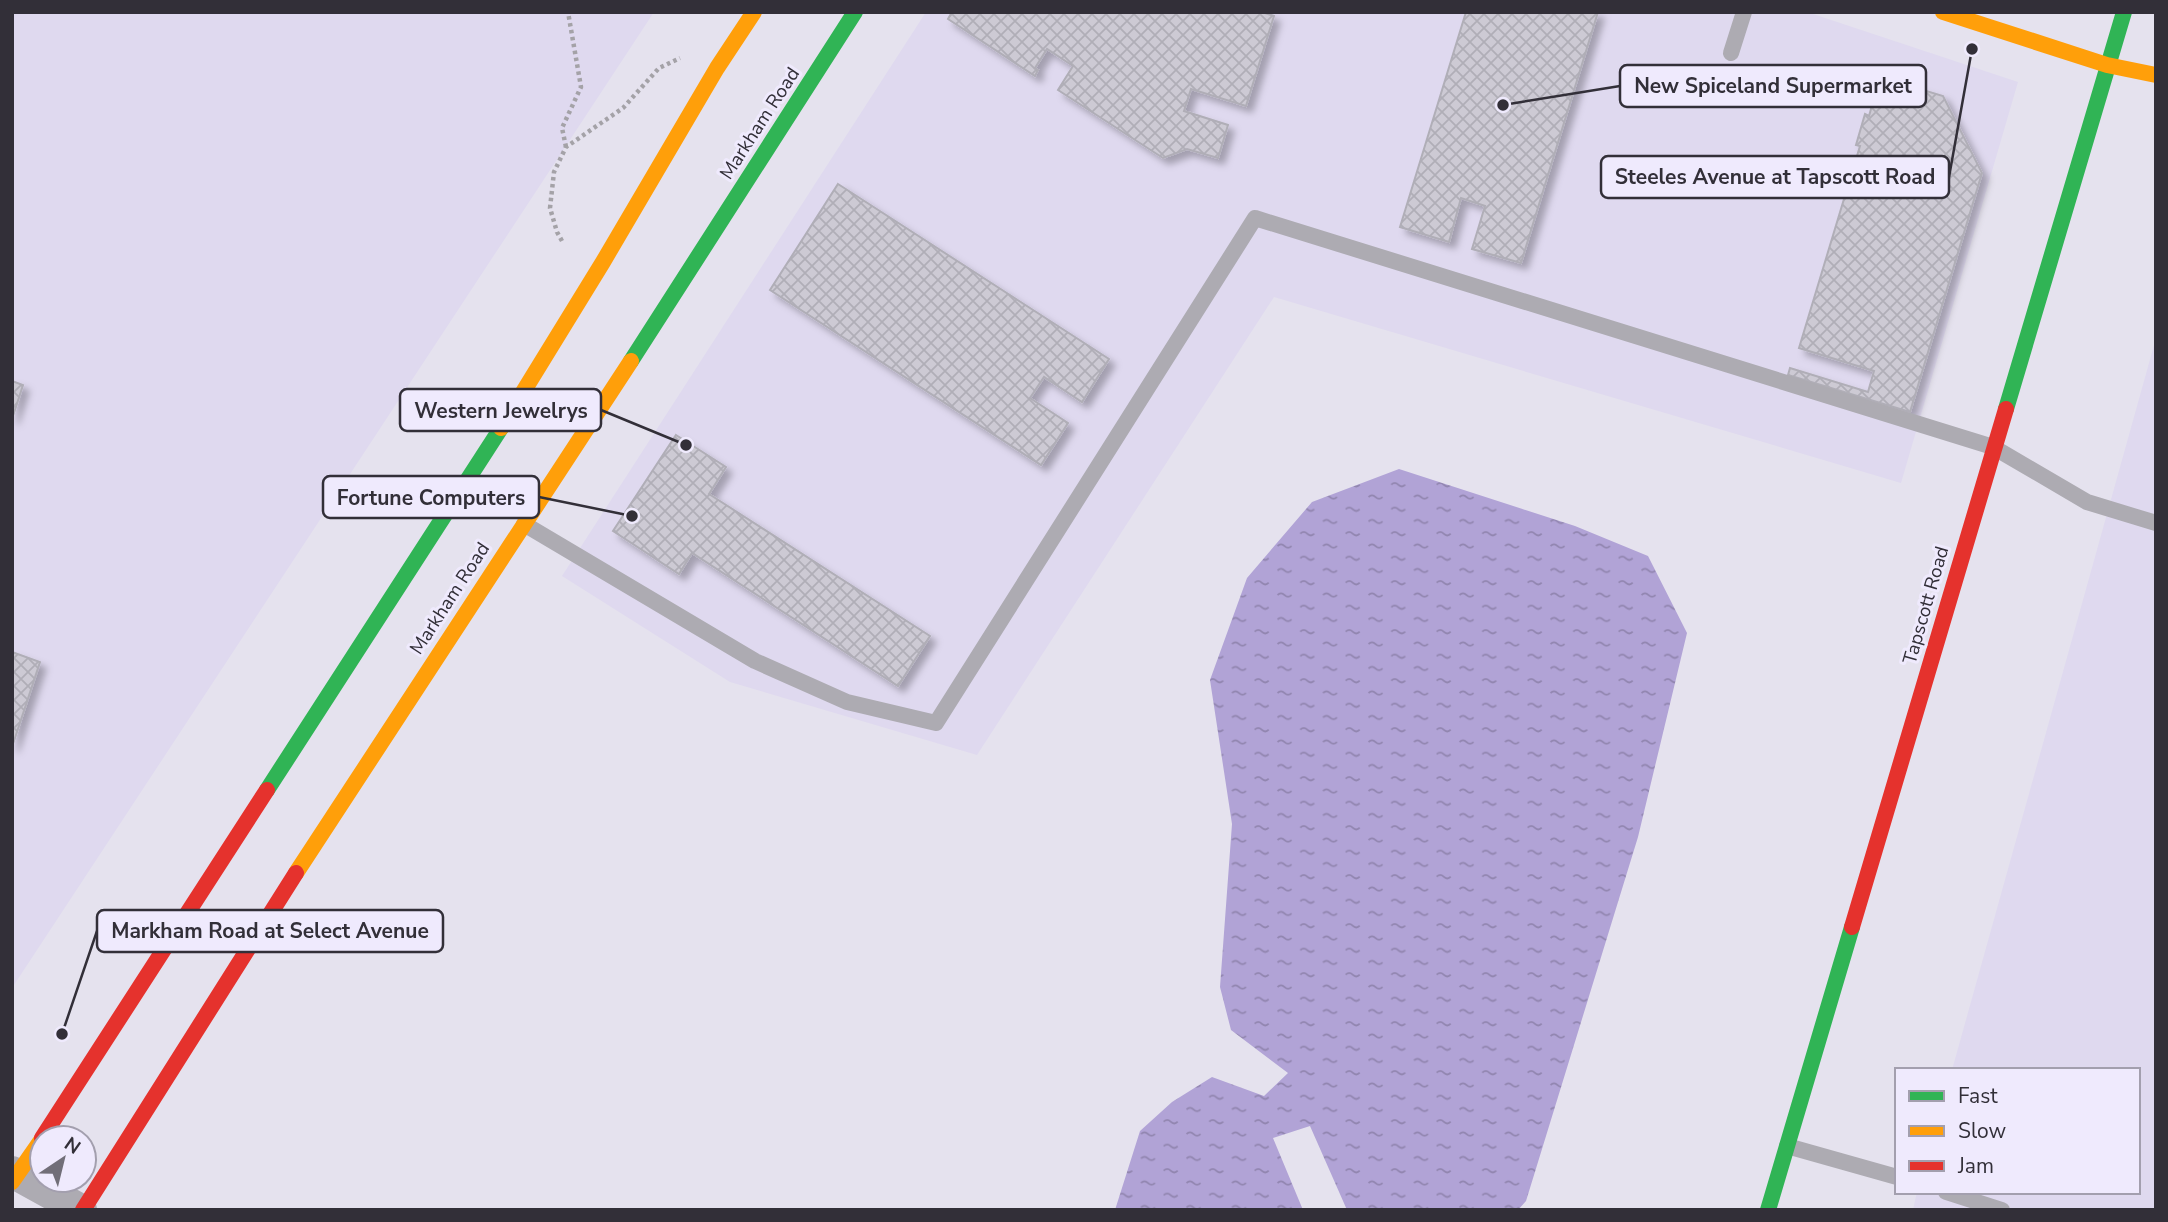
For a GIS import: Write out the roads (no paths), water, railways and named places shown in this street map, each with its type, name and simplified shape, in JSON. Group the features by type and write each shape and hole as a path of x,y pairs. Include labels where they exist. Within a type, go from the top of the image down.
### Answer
{"main road":[{"path":"51,1124 502,427 717,68 754,12"},
{"name":"Markham Road","path":"82,1210 228,978 570,456 855,12"},
{"path":"1943,12 2107,65 2156,75"},
{"name":"Tapscott Road","path":"1768,1210 2124,12"},
{"path":"14,1176 28,1157"}],"street":[{"path":"14,1176 82,1210"}],"lane":[{"path":"1731,52 1744,12"},
{"path":"524,524 754,661 848,702 936,723 1255,218 1993,447 2087,502 2156,523"},
{"path":"1787,1146 1895,1176"},
{"path":"1952,1194 2002,1210"}],"water":[{"path":"1399,469 1575,526 1648,556 1687,633 1638,837 1526,1201 1518,1210 1347,1210 1310,1126 1273,1138 1303,1210 1115,1210 1140,1131 1172,1102 1212,1077 1264,1096 1288,1073 1231,1030 1220,987 1232,824 1210,680 1247,578 1312,502"}],"place":[{"name":"Steeles Avenue at Tapscott Road","path":"1972,49"},
{"name":"New Spiceland Supermarket","path":"1503,105"},
{"name":"Western Jewelrys","path":"686,445"},
{"name":"Fortune Computers","path":"632,516"},
{"name":"Markham Road at Select Avenue","path":"62,1034"}]}
